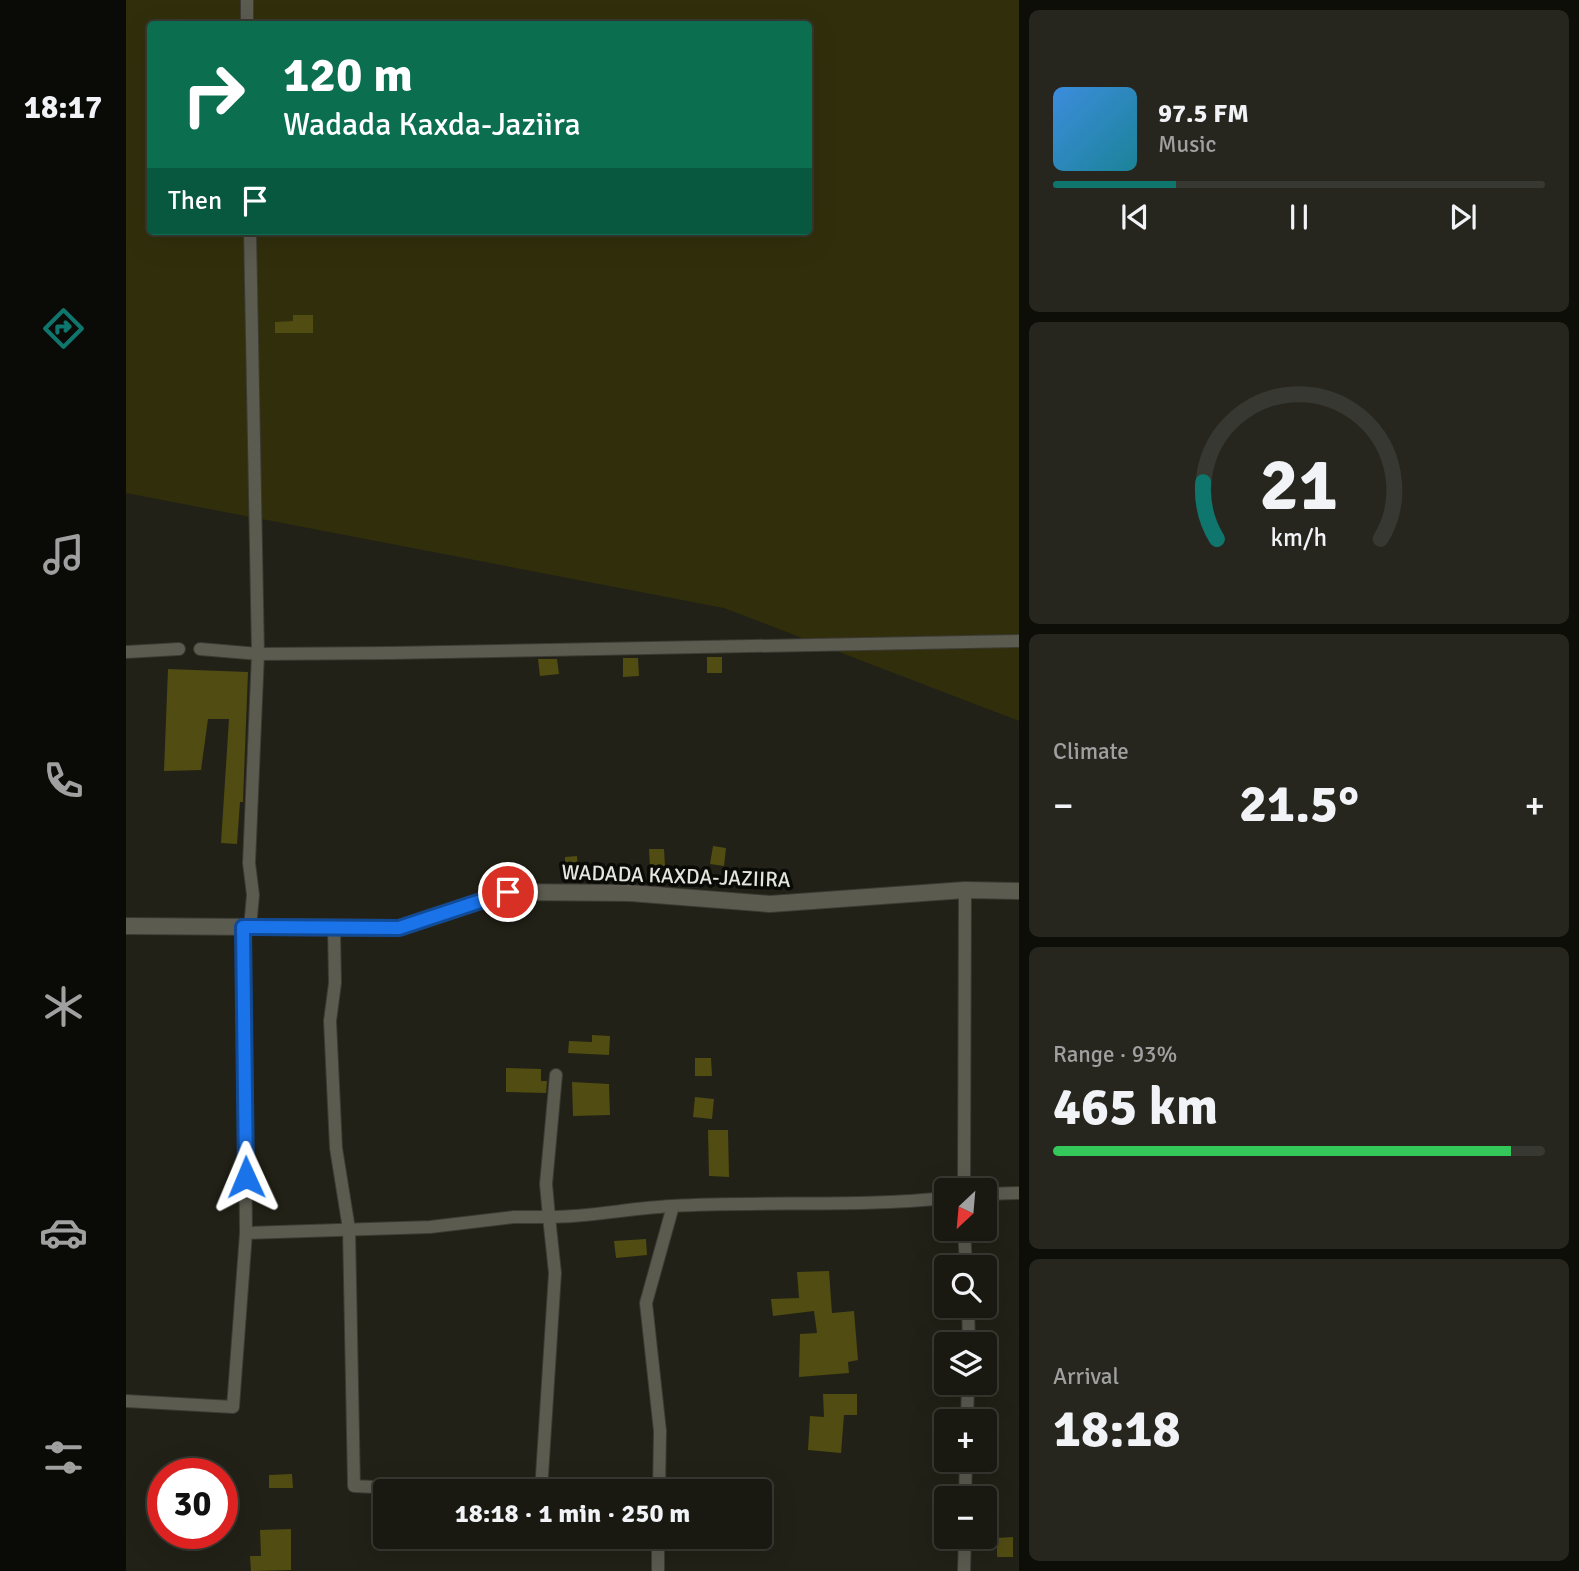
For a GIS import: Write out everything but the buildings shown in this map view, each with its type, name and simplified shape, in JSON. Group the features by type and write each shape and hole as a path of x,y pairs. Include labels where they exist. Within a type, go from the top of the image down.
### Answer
{"street":[{"path":"247,0 247,21"},
{"path":"126,1401 233,1407 246,1233 247,927 253,895 249,863 257,654 250,235"},
{"path":"200,649 257,654 1019,641"},
{"path":"126,652 179,649"},
{"path":"964,1178 965,890"},
{"name":"WADADA KAXDA-JAZIIRA","path":"126,926 399,928 508,892 630,893 770,904 965,890 1019,891"},
{"path":"334,928 335,983 330,1021 335,1136 349,1229 354,1486 373,1487"},
{"path":"542,1479 555,1273 546,1184 556,1075"},
{"path":"998,1194 1019,1193"},
{"path":"246,1233 430,1227 550,1217 589,1217 612,1210 673,1206 934,1198"},
{"path":"659,1479 660,1431 646,1303 673,1206"},
{"path":"658,1549 658,1571"},
{"path":"964,1571 965,1549"}],"shaded area":[{"path":"126,0 1019,0 1019,721 724,608 126,493"}],"route":[{"path":"246,1177 243,927 399,928 508,892"}]}
